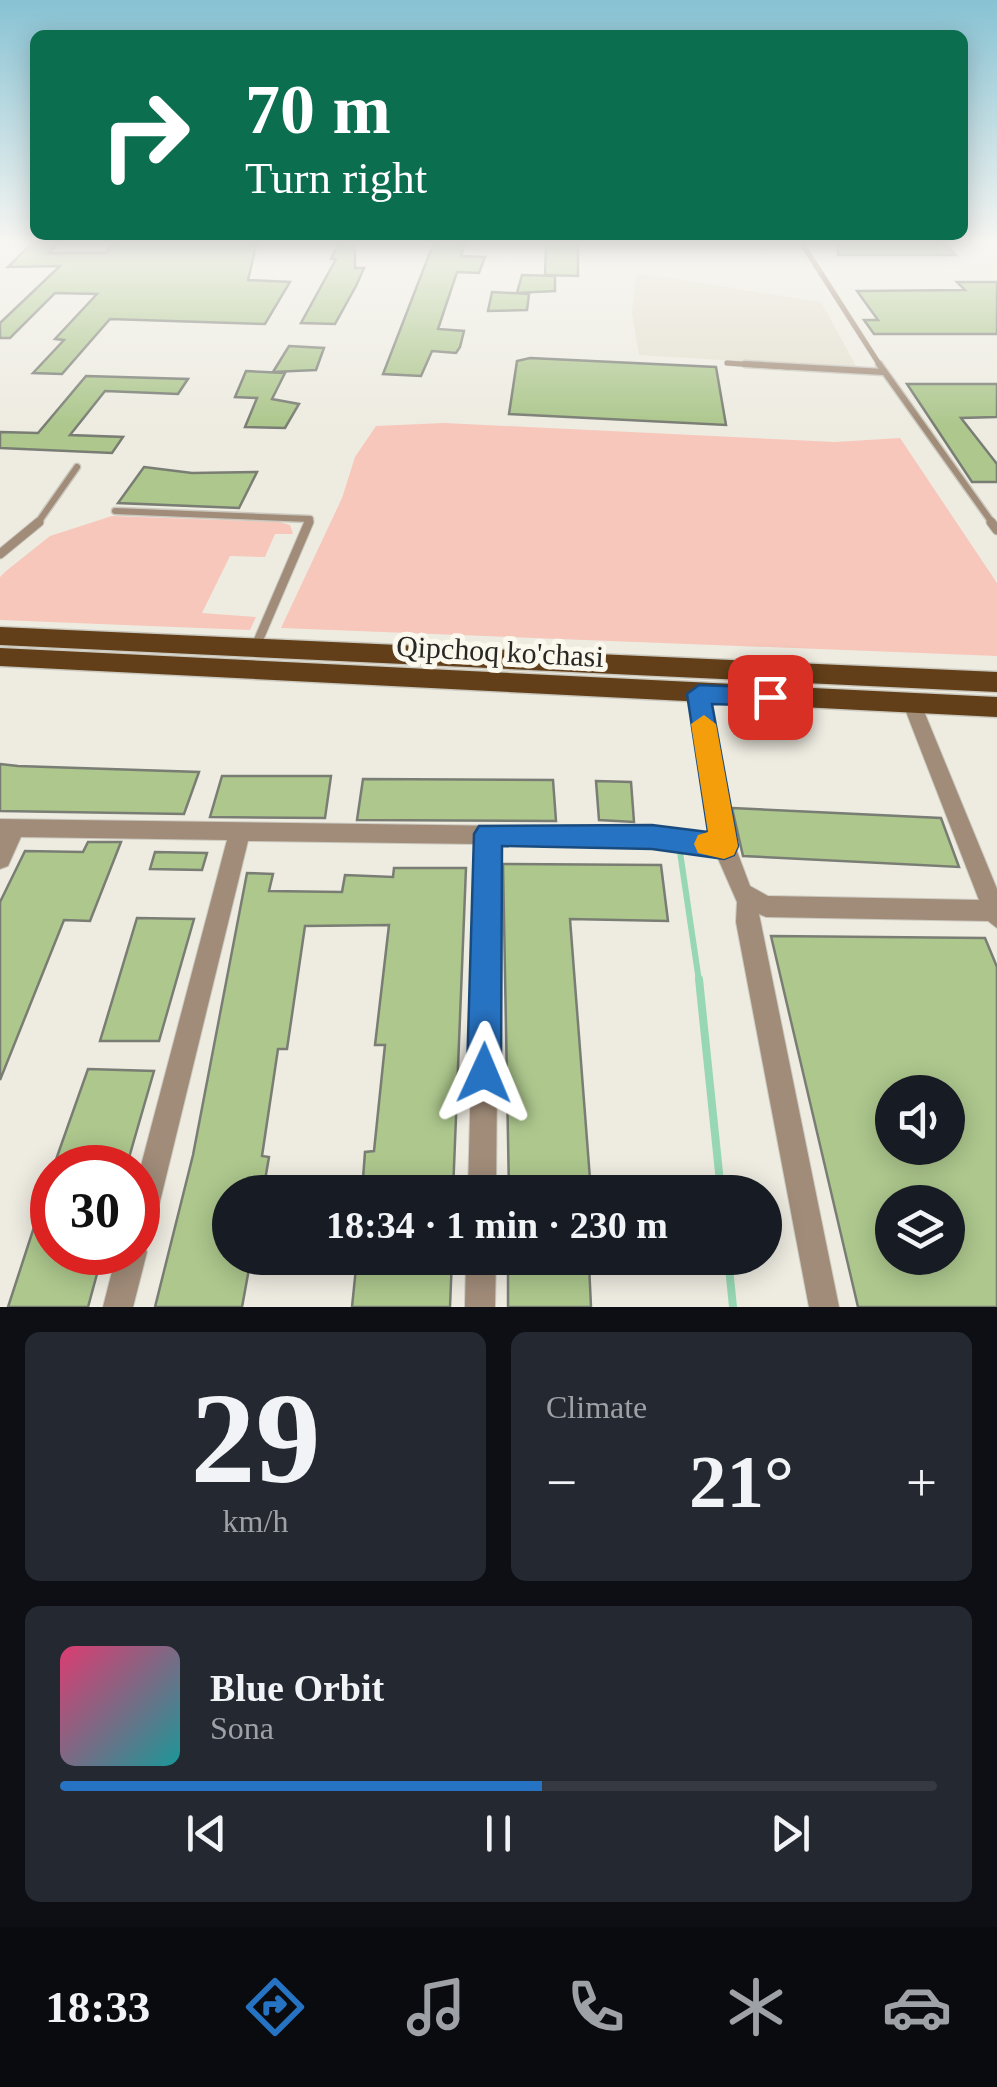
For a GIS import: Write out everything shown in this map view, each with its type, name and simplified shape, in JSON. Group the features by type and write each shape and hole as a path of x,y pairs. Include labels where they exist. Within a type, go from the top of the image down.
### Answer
{"main road":[{"name":"Qipchoq ko'chasi","path":"0,636 255,648 636,678 699,694 997,707"},
{"name":"Qipchoq ko'chasi","path":"0,657 636,678 997,682"}],"street":[{"path":"699,694 724,846 737,885 748,899 766,906 996,913 912,704"},
{"path":"0,859 7,828 488,834 679,840 724,846"},
{"path":"160,1145 240,832"},
{"path":"482,1175 488,834"},
{"path":"748,899 747,922 824,1307"},
{"path":"118,1307 126,1275"},
{"path":"480,1275 480,1307"}],"lane":[{"path":"840,303 884,372 997,530"},
{"path":"727,364 884,372"},
{"path":"0,554 32,531 77,467"},
{"path":"115,512 310,519 255,648"}],"shaded area":[{"path":"633,303 822,303 857,368 639,355"},
{"path":"444,423 835,442 900,438 997,583 997,656 281,628 342,498 355,457 376,426"},
{"path":"112,516 279,522 290,525 293,534 275,534 265,557 230,556 202,613 256,617 250,630 0,620 0,577 6,571 50,536"}],"building":[{"path":"21,303 45,303 10,338 0,338 0,323"},
{"path":"89,303 278,303 265,324 110,319 62,374 33,373 64,340 55,339"},
{"path":"312,303 347,303 335,324 301,323"},
{"path":"410,303 447,303 438,329 464,331 456,353 432,351 421,376 383,374"},
{"path":"490,303 528,303 527,310 488,311"},
{"path":"866,303 997,303 997,334 874,334 864,320 878,320"},
{"path":"289,346 324,348 316,370 273,372"},
{"path":"530,358 716,367 726,425 509,414 517,361"},
{"path":"246,371 285,373 272,399 299,404 285,428 245,427 257,398 235,397"},
{"path":"86,376 188,379 178,394 105,391 70,435 123,437 112,453 0,448 0,432 38,433"},
{"path":"907,384 997,384 997,417 961,418 997,464 997,482 972,482"},
{"path":"144,467 192,473 257,472 239,508 118,503"},
{"path":"0,764 199,772 184,814 0,811"},
{"path":"222,776 331,776 325,818 210,817"},
{"path":"363,779 553,780 556,821 357,820"},
{"path":"596,781 631,782 634,822 599,820"},
{"path":"732,808 941,818 959,867 743,856"},
{"path":"88,842 121,842 90,921 64,920 0,1080 0,902 25,851 83,852"},
{"path":"155,852 207,853 202,870 150,869"},
{"path":"503,864 661,865 668,921 570,919 590,1175 509,1175"},
{"path":"394,868 466,868 454,1175 363,1175 365,1152 374,1151 385,1045 375,1045 389,925 305,926 287,1049 278,1049 262,1156 269,1157 266,1175 212,1175 212,1275 248,1275 242,1307 155,1307 193,1155 247,873 273,874 269,891 342,892 345,875 393,877"},
{"path":"137,918 194,919 159,1041 100,1041"},
{"path":"771,936 985,938 997,967 997,1307 858,1307"},
{"path":"88,1069 154,1071 133,1145 61,1145"},
{"path":"30,1239 30,1275 97,1275 88,1307 8,1307"},
{"path":"355,1275 451,1275 450,1307 352,1307"},
{"path":"508,1275 590,1275 591,1307 508,1307"}],"waterway":[{"path":"680,852 699,981"},
{"path":"699,979 719,1175"},
{"path":"730,1275 733,1307"}],"slow traffic":[{"path":"704,724 724,846 708,844"}],"route":[{"path":"484,1073 488,834 652,837 724,846 699,694 770,697"}]}
